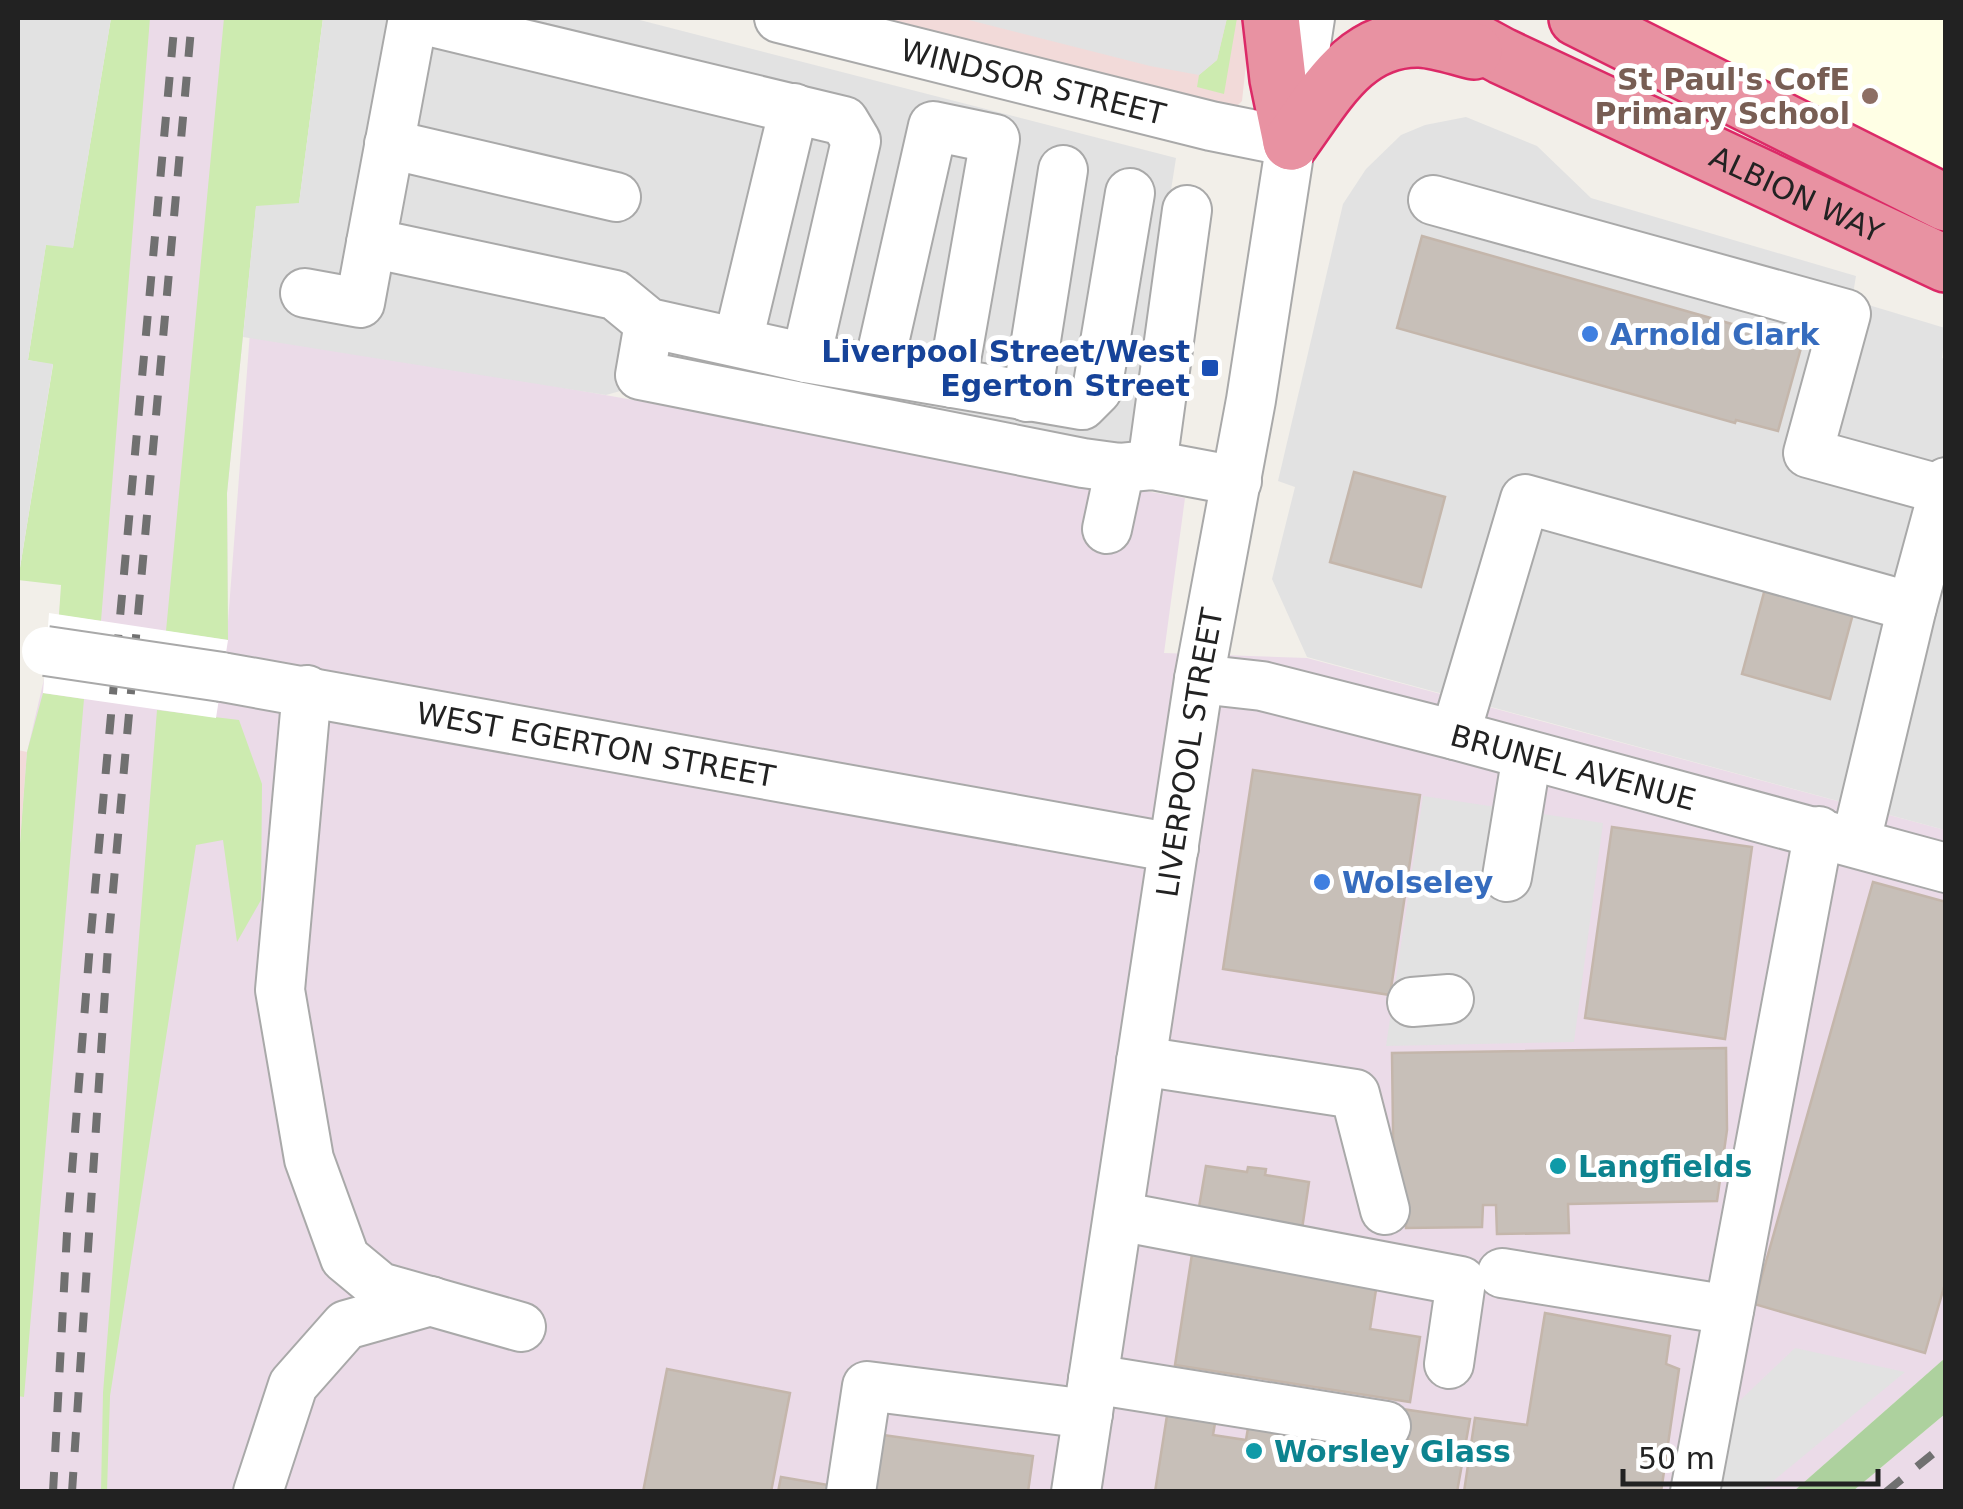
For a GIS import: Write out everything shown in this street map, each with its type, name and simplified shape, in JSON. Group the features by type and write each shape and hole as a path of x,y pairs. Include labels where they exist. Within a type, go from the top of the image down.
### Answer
{"highway":[{"path":"1271,18 1291,142"},
{"name":"ALBION WAY","path":"1432,18 1502,56 1946,264"},
{"name":"ALBION WAY","path":"1577,18 1946,203"},
{"path":"1291,142 1346,66 1387,43 1421,39 1502,56"}],"street":[{"path":"305,293 360,303 414,18 844,121 856,141 806,358"},
{"name":"WINDSOR STREET","path":"779,18 1210,126 1291,142"},
{"name":"LIVERPOOL STREET","path":"1076,1492 1199,679 1237,481 1310,18"},
{"path":"738,341 794,108"},
{"path":"878,369 932,126 995,139 952,383"},
{"path":"389,144 616,197"},
{"path":"1027,397 1063,170"},
{"path":"371,243 615,295 649,323 806,358 1082,405 1096,390 1130,193"},
{"path":"1433,200 1846,314 1808,452 1944,486 1912,607 1838,836 1729,1310 1695,1492"},
{"path":"1107,529 1136,467 1187,210"},
{"path":"649,323 640,376 1083,464 1237,481"},
{"path":"1454,735 1525,500 1912,607"},
{"name":"WEST EGERTON STREET","path":"32,649 307,690 1174,848"},
{"name":"BRUNEL AVENUE","path":"1199,679 1262,686 1838,836 1946,868"},
{"path":"307,690 280,990 310,1160 345,1258 380,1287 521,1327"},
{"path":"1507,877 1527,755"},
{"path":"1142,1061 1355,1094 1385,1210"},
{"path":"1118,1216 1461,1281 1449,1364"},
{"path":"1502,1273 1729,1310"},
{"path":"258,1492 293,1385 346,1325 431,1301"},
{"path":"851,1492 867,1386 1090,1396 1386,1426"}],"shaded area":[{"path":"18,18 111,18 73,248 46,245 28,360 53,364 18,580"},
{"path":"137,18 323,18 256,207 227,493 228,622 250,332 1185,498 1164,653 1307,658 1945,830 1945,1358 1794,1491 18,1491 18,870 27,752 59,615 109,94"},
{"path":"323,18 632,18 1176,158 1132,441 1117,451 681,374 606,395 243,337 256,206 299,203"},
{"path":"855,18 1251,18 1242,101 1233,110"},
{"path":"961,18 1227,18 1217,60 1199,75"},
{"name":"St Paul's CofE Primary School","path":"1642,18 1945,18 1945,174"},
{"path":"1466,117 1537,146 1591,198 1856,276 1852,300 1945,328 1945,830 1307,657 1272,579 1295,487 1278,481 1343,204 1366,169 1401,135 1425,125","holes":["1422,237 1760,332 1759,337 1801,348 1736,420 1397,328","1354,473 1445,497 1421,586 1330,561","1766,586 1854,610 1830,698 1742,674"]},
{"path":"18,750 27,752 18,870"},
{"path":"1423,796 1603,823 1574,1042 1386,1046"},
{"path":"1795,1348 1905,1372 1761,1491 1670,1492 1686,1401 1731,1409"},
{"path":"1945,1414 1945,1491 1853,1491"}],"green space":[{"path":"111,18 150,18 101,621 59,615 61,585 18,580 53,365 28,360 46,244 73,247"},
{"path":"224,18 323,18 299,204 256,207 227,493 228,640 166,631"},
{"path":"1227,18 1237,18 1224,94 1197,87 1199,75 1217,60"},
{"path":"43,693 84,699 24,1397 18,1396 18,870 27,752"},
{"path":"157,710 239,720 262,784 261,900 237,942 223,840 196,845 110,1396 107,1491 101,1492 103,1393"},
{"path":"1945,1358 1945,1414 1853,1491 1794,1491"}],"pier":[{"path":"49,613 228,640 216,718 43,693"}],"building":[{"name":"Arnold Clark","path":"1422,236 1760,332 1759,337 1801,348 1778,431 1736,420 1735,423 1397,328"},
{"path":"1354,472 1445,497 1421,587 1330,562"},
{"path":"1766,585 1854,610 1830,699 1742,674"},
{"name":"Wolseley","path":"1253,770 1420,795 1390,995 1223,969"},
{"path":"1612,827 1752,847 1725,1039 1585,1018"},
{"path":"1873,882 1946,902 1946,1280 1925,1353 1754,1304"},
{"name":"Langfields","path":"1726,1048 1727,1130 1717,1201 1568,1204 1569,1233 1497,1234 1496,1205 1483,1205 1482,1227 1406,1228 1406,1206 1394,1206 1392,1053"},
{"path":"1206,1166 1247,1172 1248,1167 1266,1169 1265,1175 1309,1182 1302,1229 1198,1213"},
{"path":"1194,1241 1379,1270 1370,1329 1420,1337 1410,1402 1175,1365"},
{"path":"1545,1313 1670,1336 1666,1364 1679,1369 1661,1492 1464,1492 1475,1418 1527,1425"},
{"path":"667,1369 790,1393 771,1492 643,1492"},
{"name":"Worsley Glass","path":"1168,1409 1216,1417 1213,1435 1246,1440 1249,1422 1349,1437 1346,1456 1404,1464 1408,1439 1397,1438 1402,1409 1470,1419 1457,1492 1155,1492"},
{"path":"869,1433 1033,1456 1028,1492 861,1492"},
{"path":"781,1477 834,1486 833,1492 778,1492"}],"railway":[{"path":"53,1492 67,1233 90,944 175,18"},
{"path":"72,1492 108,946 192,18"},
{"path":"1886,1492 1946,1443"}],"place":[{"name":"St Paul's CofE Primary School","path":"1870,96"},
{"name":"Arnold Clark","path":"1590,334"},
{"name":"Liverpool Street/West Egerton Street","path":"1210,368"},
{"name":"Wolseley","path":"1322,882"},
{"name":"Langfields","path":"1558,1166"},
{"name":"Worsley Glass","path":"1254,1451"}]}
